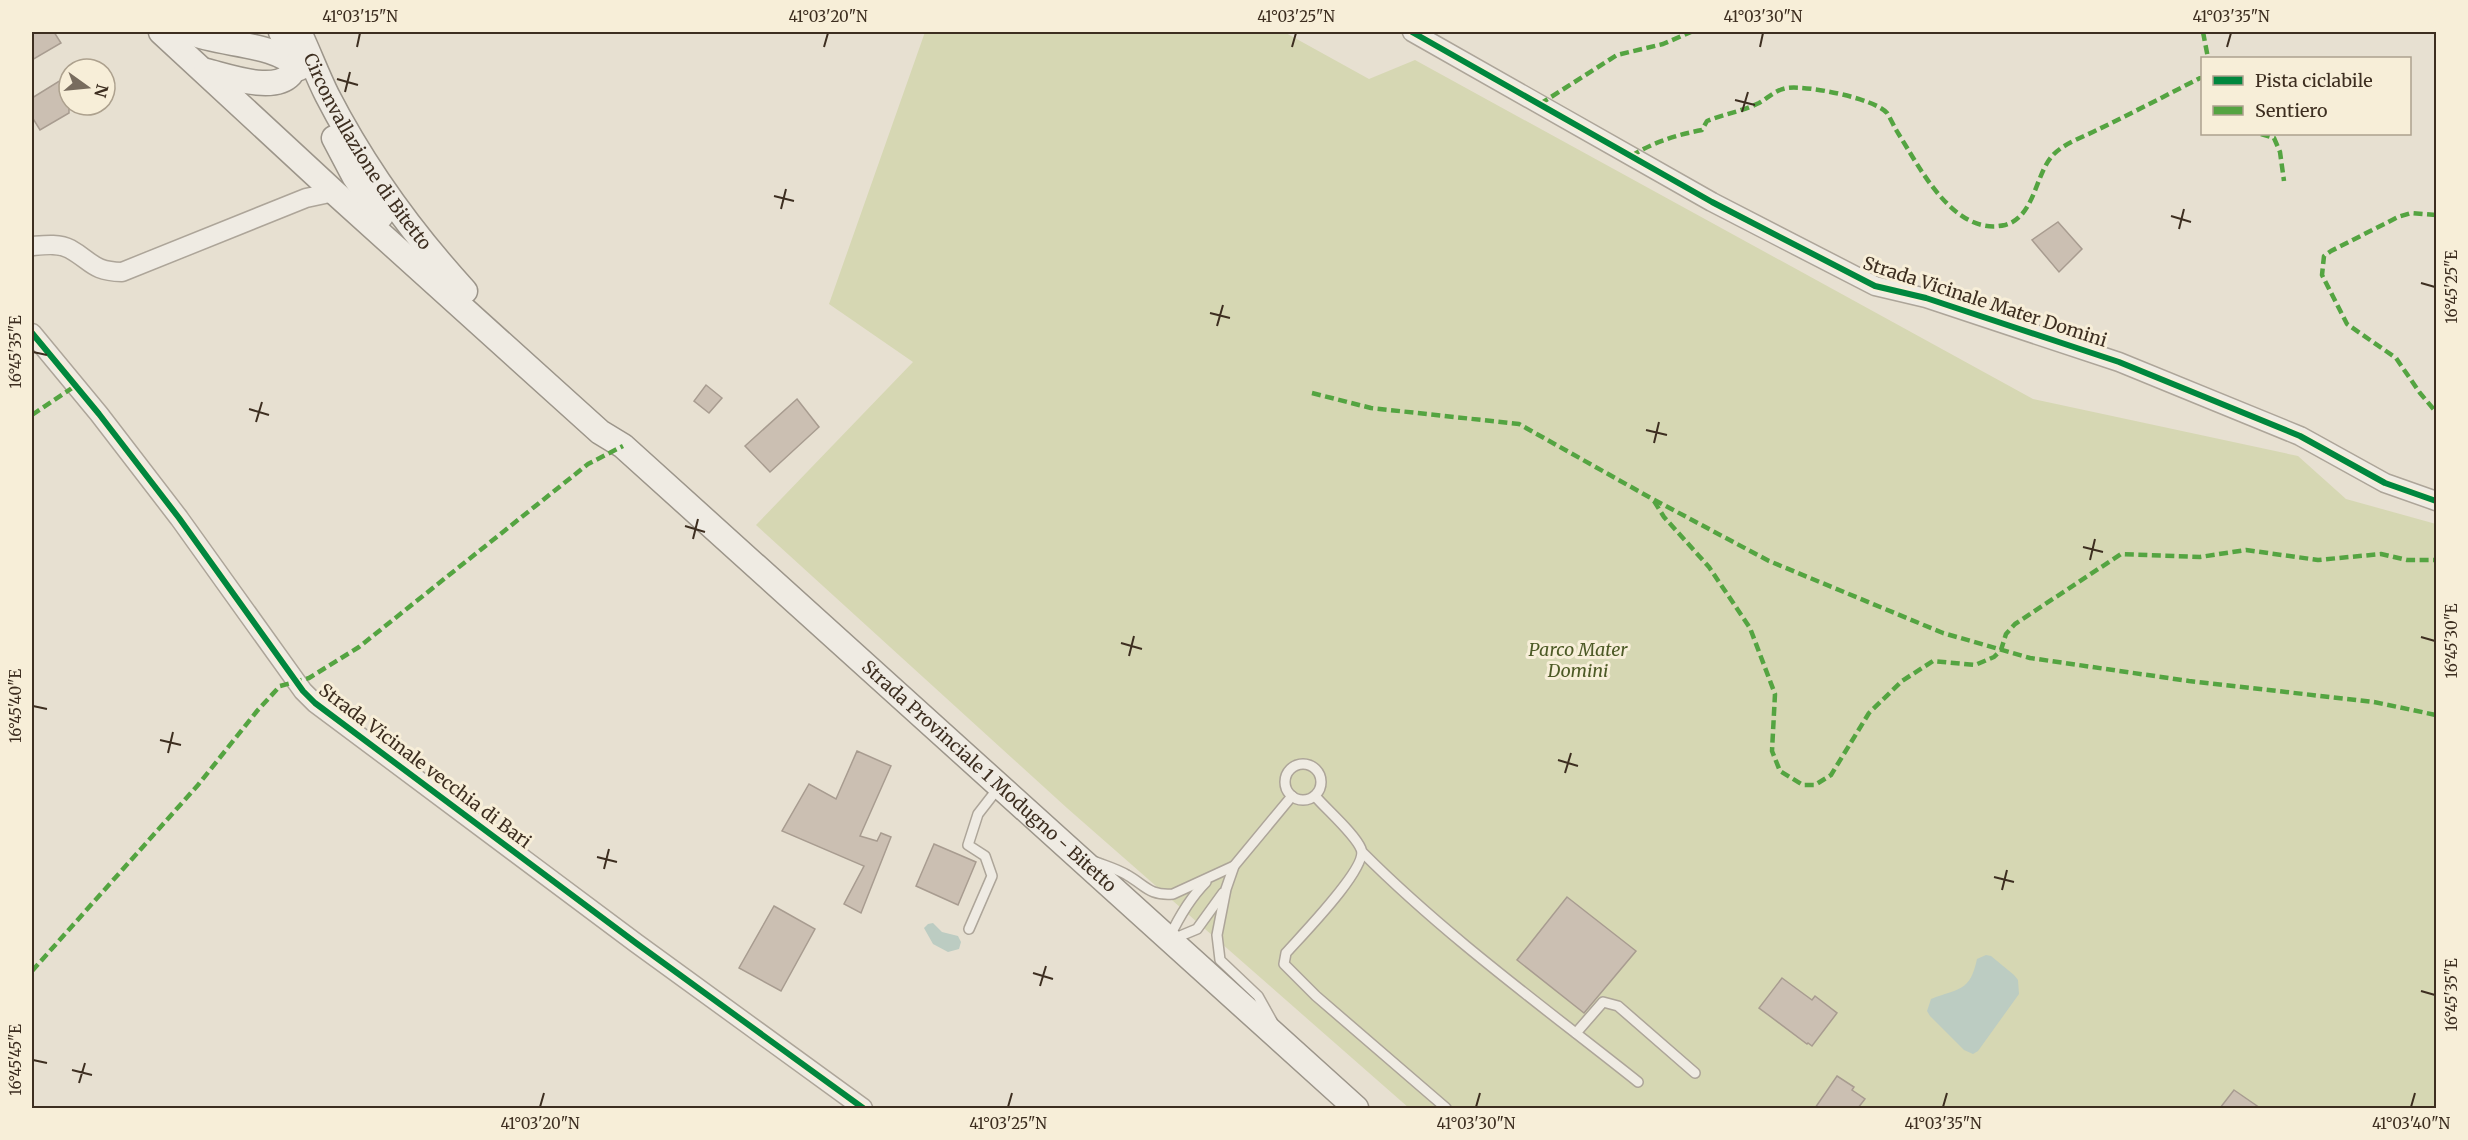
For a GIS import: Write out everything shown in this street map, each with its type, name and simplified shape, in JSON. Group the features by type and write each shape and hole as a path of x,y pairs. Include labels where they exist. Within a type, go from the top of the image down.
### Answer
{"main road":[{"path":"161,32 334,192 437,273"},
{"path":"189,32 274,54 301,48"},
{"name":"Circonvallazione di Bitetto","path":"281,32 301,48 385,193 414,232 437,273"},
{"path":"203,71 273,84 289,76 301,48"},
{"name":"Circonvallazione di Bitetto","path":"301,48 354,176 404,247 437,273"},
{"name":"Strada Provinciale 1 Modugno - Bitetto","path":"437,273 600,432 623,446 1168,941 1356,1108"}],"street":[{"name":"Strada Vicinale Mater Domini","path":"1412,32 1712,202 1868,282 1926,298 2119,362 2300,436 2385,483 2436,501"},
{"path":"32,246 58,245 70,249 94,268 122,272 306,198 334,192"},
{"name":"Strada Vicinale vecchia di Bari","path":"32,333 99,414 179,518 303,691 315,703 636,943 863,1108"}],"lane":[{"path":"1306,763 1317,769 1321,786 1315,796 1303,800 1292,796 1285,786 1286,774 1294,765 1306,763"},
{"path":"969,929 992,876 985,856 968,845 978,814 999,787"},
{"path":"1287,1046 1258,996 1220,960 1217,935 1226,889 1234,866 1292,796"},
{"path":"1315,796 1357,842 1363,853 1386,876 1477,953 1638,1082"},
{"path":"1068,849 1127,875 1153,893 1173,894 1234,866"},
{"path":"1363,853 1362,861 1347,883 1286,952 1284,964 1316,996 1446,1108"},
{"path":"1168,941 1189,902 1210,878"},
{"path":"1168,941 1197,929 1226,889"},
{"path":"1576,1033 1603,1002 1618,1006 1695,1073"}],"green space":[{"name":"Parco Mater Domini","path":"925,32 1284,32 1369,79 1415,60 2033,399 2298,456 2346,499 2436,524 2436,1108 1409,1108 1067,808 756,525 913,362 829,304"}],"shaded area":[{"path":"933,923 942,932 958,936 961,942 959,949 948,952 933,944 924,928"},
{"path":"1986,955 1991,956 2014,975 2018,980 2019,994 1978,1051 1973,1054 1964,1050 1927,1011 1931,999 1956,990 1967,983 1977,959"}],"building":[{"path":"32,32 54,32 61,43 32,60"},
{"path":"57,82 57,117 62,117 40,130 32,117 32,98"},
{"path":"2058,222 2082,249 2059,272 2032,240"},
{"path":"706,385 722,398 709,413 694,401"},
{"path":"797,399 819,427 770,472 745,446"},
{"path":"857,751 891,766 860,836 877,841 881,833 891,837 861,913 844,904 864,866 782,831 809,784 836,799"},
{"path":"934,844 976,862 958,905 916,886"},
{"path":"1567,897 1636,951 1584,1013 1517,960"},
{"path":"774,906 815,929 781,991 739,968"},
{"path":"1782,978 1812,1000 1815,996 1837,1013 1812,1046 1759,1008"},
{"path":"1837,1076 1854,1087 1852,1090 1865,1099 1858,1108 1815,1108"},
{"path":"2234,1090 2260,1108 2220,1108"}],"marked path":[{"path":"1540,104 1617,55 1663,44 1691,32"},
{"path":"2203,32 2208,57"},
{"path":"1631,156 1665,140 1702,130 1707,121 1753,106 1783,89 1824,91 1880,107 1887,113 1917,164 1941,197 1970,221 1987,226 2005,225 2023,213 2047,163 2062,147 2201,78"},
{"path":"2264,135 2274,138 2280,152 2284,181"},
{"path":"2436,215 2411,213 2398,217 2331,251 2324,256 2322,275 2347,324 2396,358 2436,412"},
{"path":"32,415 75,386"},
{"path":"1312,393 1371,408 1519,424 1769,561 1943,633 2030,658 2189,681 2374,702 2436,715"},
{"path":"32,971 198,785 280,686 309,678 359,647 588,464 623,446"},
{"path":"1654,501 1664,517 1709,567 1750,628 1775,694 1772,751 1780,771 1803,785 1815,785 1831,775 1869,713 1902,681 1933,661 1975,665 1994,657 2001,650 2006,634 2015,624 2121,554 2200,557 2246,550 2318,560 2381,554 2407,560 2436,560"}],"cycle path":[{"path":"1412,32 1712,202 1875,286 1926,298 2119,362 2300,436 2385,483 2436,501"},
{"path":"32,333 99,414 179,518 303,691 315,703 636,943 863,1108"}]}
